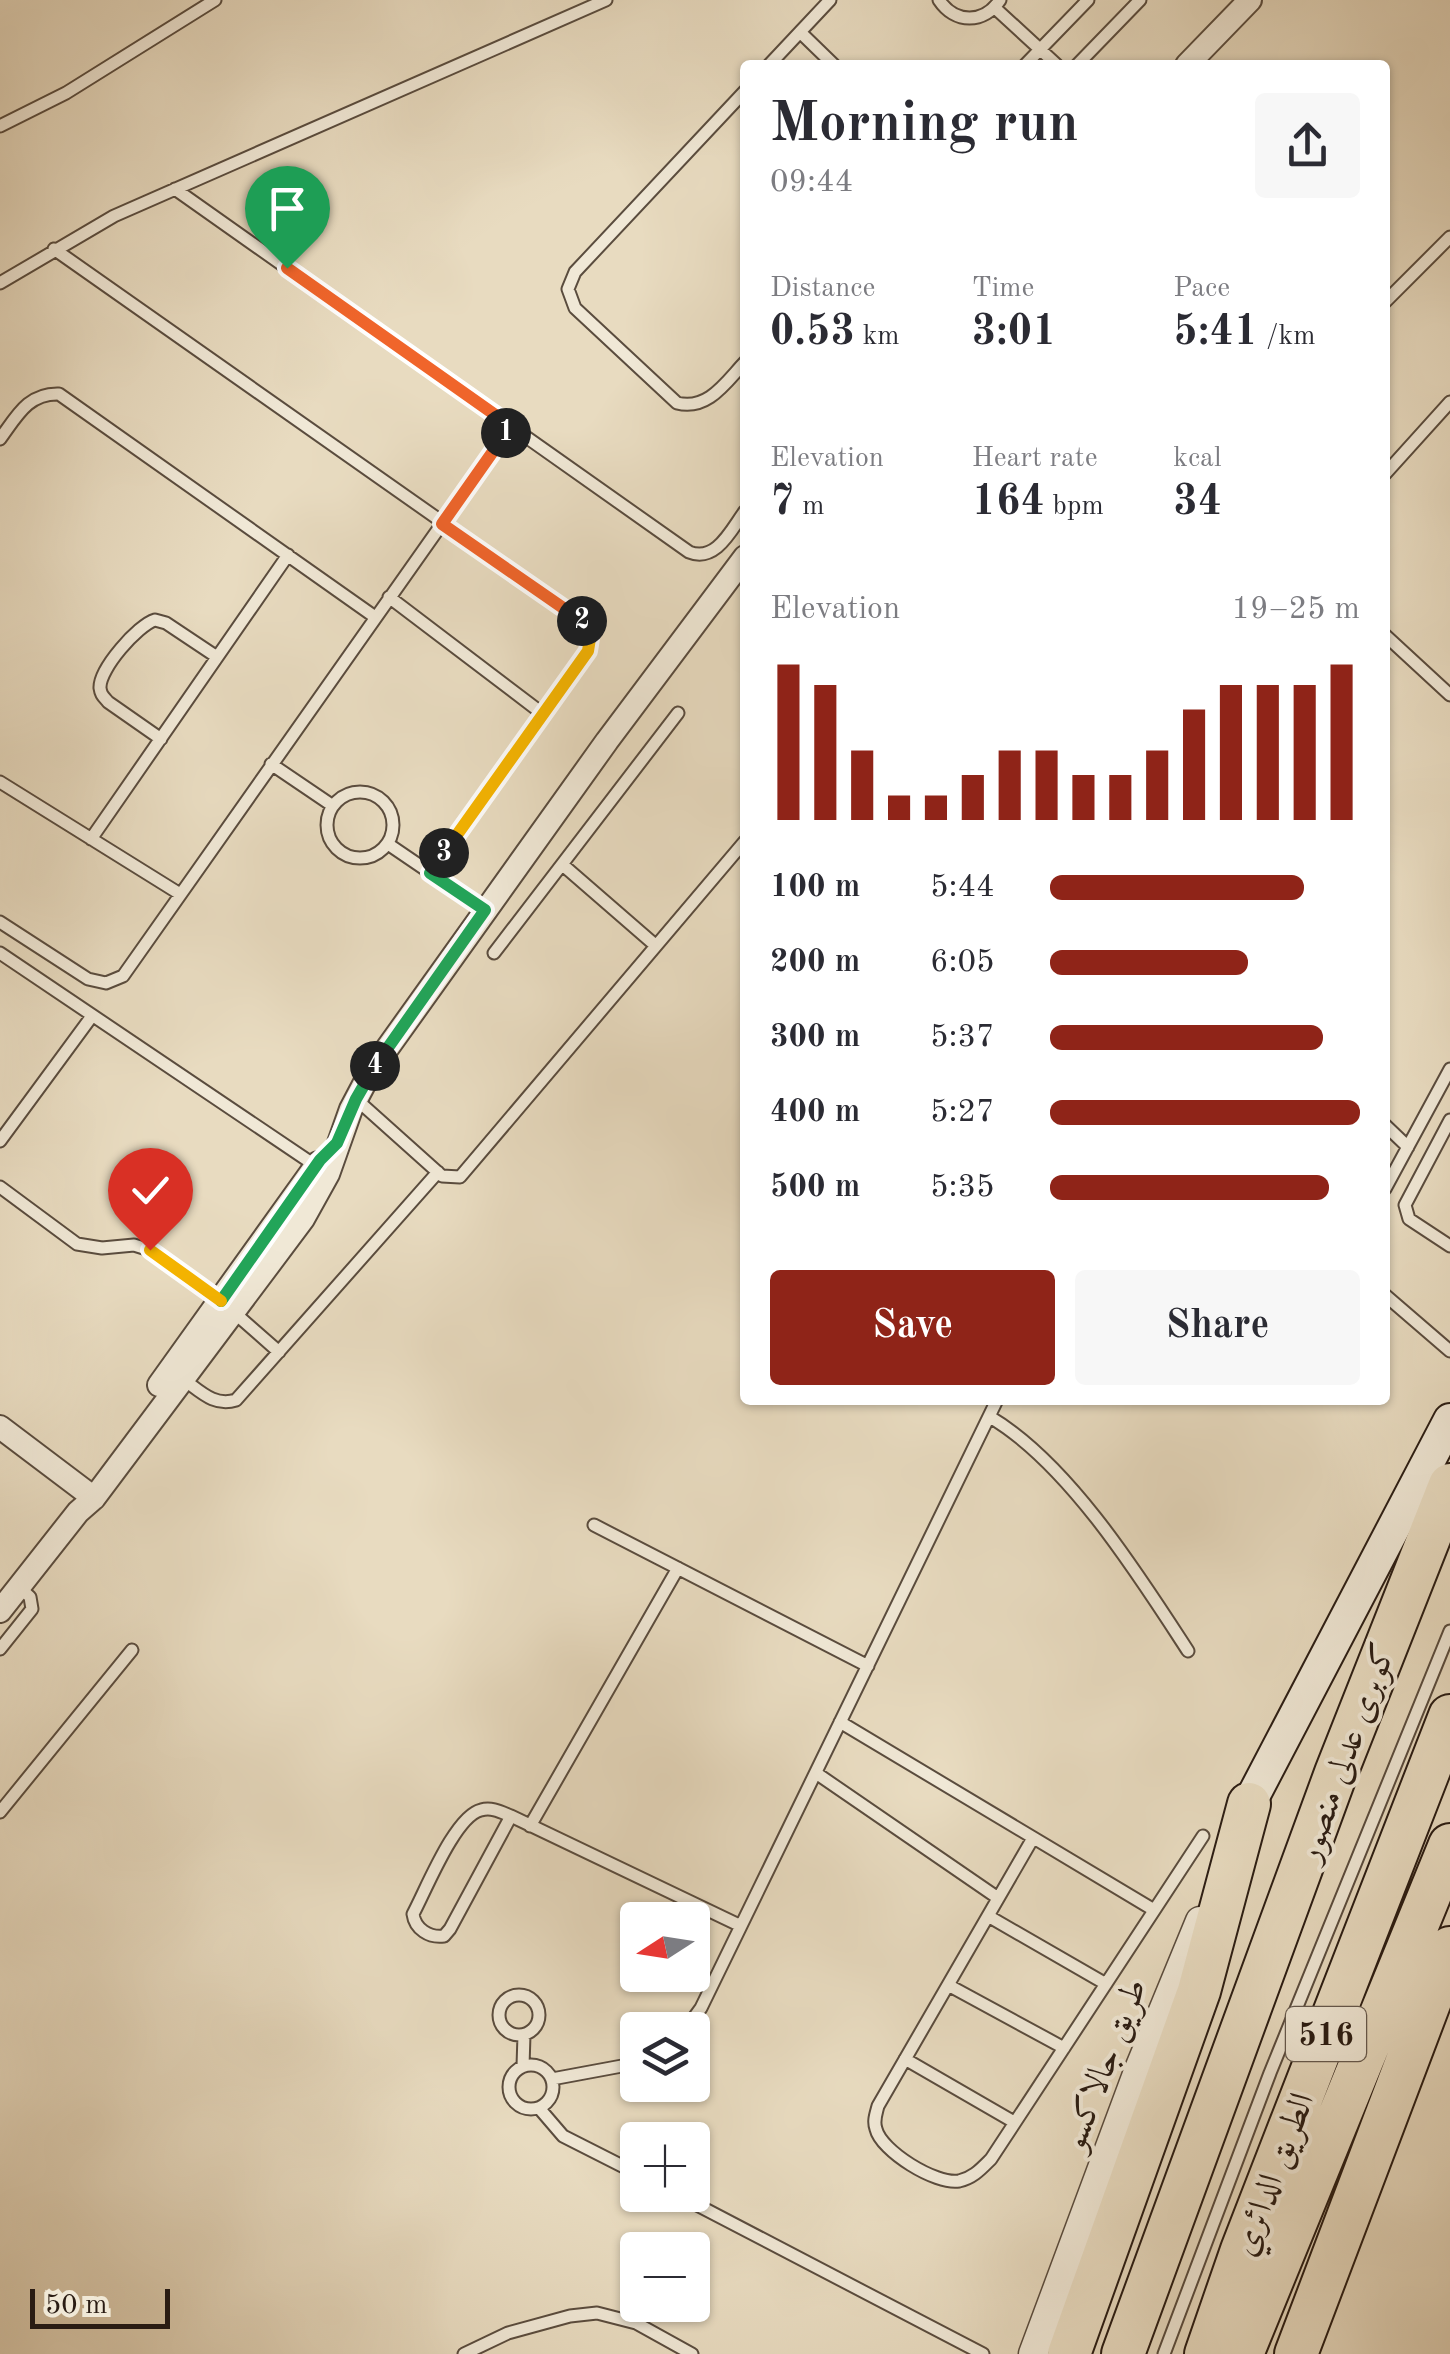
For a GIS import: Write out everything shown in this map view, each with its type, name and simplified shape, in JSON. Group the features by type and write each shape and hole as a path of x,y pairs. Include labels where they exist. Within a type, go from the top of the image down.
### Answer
{"highway":[{"name":"كوبرى عدلى منصور","path":"1123,2354 1384,1648 1450,1484"},
{"name":"الطريق الدائري","path":"1206,2354 1450,1716"},
{"path":"1069,2354 1200,1991 1249,1804"},
{"name":"الطريق الدائري","path":"1242,2354 1450,1846"},
{"path":"1296,2354 1450,1948"},
{"path":"1302,2095 1400,1966"}],"main road":[{"path":"1249,1804 1450,1420"}],"street":[{"path":"1192,60 1250,0"},
{"path":"0,1611 227,1306 304,1219 372,1071 485,910 740,572"},
{"path":"84,1500 183,1378 316,1166 337,1143"},
{"path":"0,1427 84,1500"},
{"name":"طريق جالاكسو","path":"1034,2354 1139,2069 1249,1804"}],"lane":[{"path":"0,126 66,93 215,0"},
{"path":"0,284 114,216 606,0"},
{"path":"774,60 830,0"},
{"path":"939,0 950,13 968,19 978,18 998,4 1052,60"},
{"path":"1030,60 1088,0"},
{"path":"1082,60 1140,0"},
{"path":"800,32 829,60"},
{"path":"1040,49 1041,60"},
{"path":"740,96 575,272 568,289 575,308 677,403 691,406 705,402 740,367"},
{"path":"175,189 693,554 715,550 740,518"},
{"path":"1390,297 1450,237"},
{"path":"54,250 586,623 591,632 588,651 430,873"},
{"path":"0,438 33,398 59,394 375,617"},
{"path":"1390,468 1450,402"},
{"path":"0,922 88,979 106,983 123,976 511,426"},
{"path":"91,839 288,555"},
{"path":"389,598 543,714"},
{"path":"160,739 108,702 102,694 102,677 136,630 155,620 166,623 217,657"},
{"path":"1390,640 1450,695"},
{"path":"494,953 678,713"},
{"path":"271,764 332,806"},
{"path":"0,782 180,894"},
{"path":"356,791 383,800 392,816 388,844 373,856 345,855 331,842 328,833 326,824 332,806 356,791"},
{"path":"388,844 485,910"},
{"path":"356,1099 438,1172 454,1179 464,1173 740,847"},
{"path":"564,866 656,945"},
{"path":"0,953 316,1166"},
{"path":"0,1140 92,1016"},
{"path":"1390,1180 1450,1069"},
{"path":"1450,1120 1405,1205 1409,1218 1450,1246"},
{"path":"1390,1131 1408,1147"},
{"path":"183,1378 214,1401 225,1404 236,1400 438,1172"},
{"path":"0,1186 77,1244 102,1248 134,1245 150,1250 227,1306 279,1352"},
{"path":"1390,1299 1450,1351"},
{"path":"698,2012 995,1405"},
{"path":"990,1417 1013,1430 1054,1468 1150,1593 1188,1651"},
{"path":"594,1525 868,1666"},
{"path":"530,1826 678,1568"},
{"path":"0,1649 32,1609 30,1597 19,1587"},
{"path":"1164,2354 1270,2072 1450,1631"},
{"path":"0,1812 132,1650"},
{"path":"840,1722 1154,1910"},
{"path":"816,1773 998,1898"},
{"path":"510,1816 450,1929 444,1936 436,1937 422,1930 414,1923 413,1914 456,1832 469,1815 482,1809 495,1809 510,1816 530,1826 742,1926"},
{"path":"1033,1838 878,2106 874,2124 880,2140 894,2154 938,2178 956,2182 975,2175 991,2159 1202,1836"},
{"path":"988,1916 1106,1984"},
{"path":"948,1985 1064,2048"},
{"path":"523,2066 524,2035"},
{"path":"905,2059 1014,2122"},
{"path":"534,2064 545,2069 552,2079 553,2090 539,2108 527,2109 516,2104 510,2094 508,2083 513,2072 523,2066 534,2064"},
{"path":"552,2079 620,2067"},
{"path":"539,2108 563,2136 620,2165"},
{"path":"710,2212 984,2354"},
{"path":"464,2354 508,2332 597,2313 636,2323 692,2354"}],"route":[{"path":"150,1250 220,1302 325,1153 337,1143 372,1071 485,910 430,873 592,641 586,623 442,524 511,426 287,268"}]}
